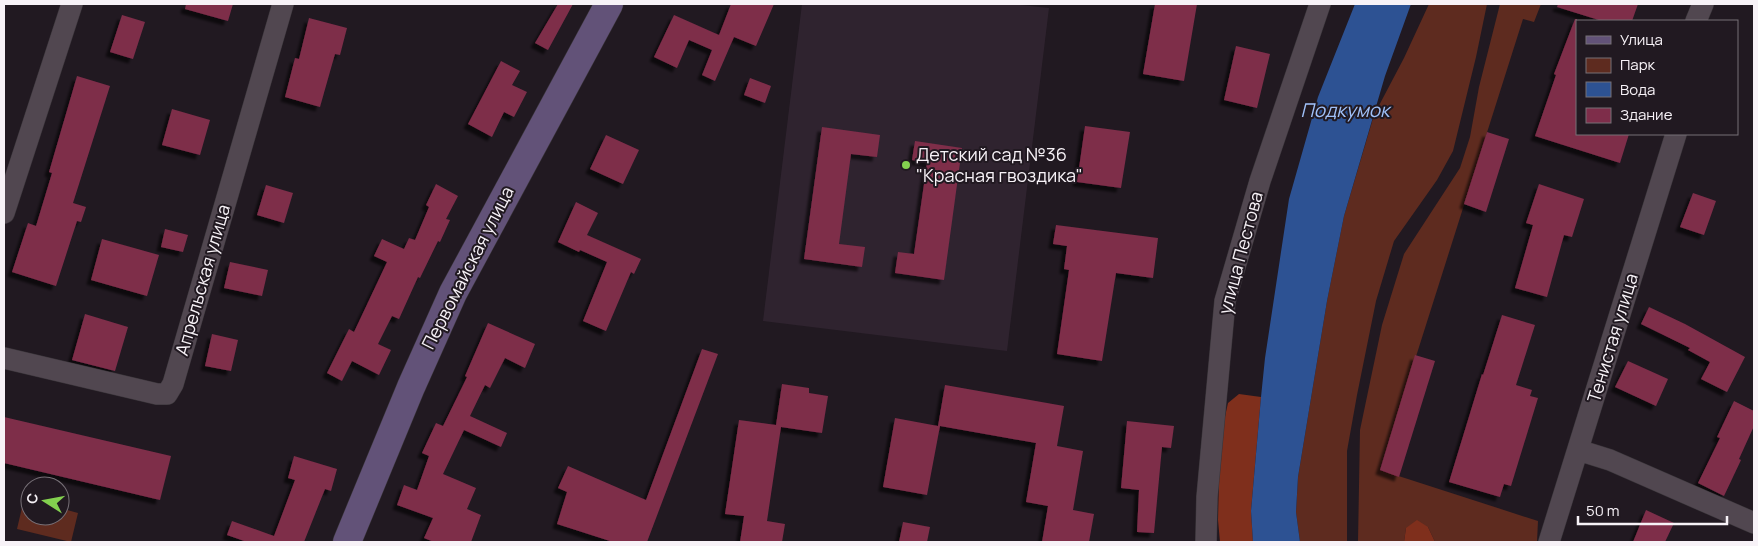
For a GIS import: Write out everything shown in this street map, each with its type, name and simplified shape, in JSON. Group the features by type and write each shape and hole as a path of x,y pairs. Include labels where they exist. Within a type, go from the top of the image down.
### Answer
{"street":[{"path":"4,213 72,4"},
{"name":"Апрельская улица","path":"4,358 157,394 167,394 173,384 283,4"},
{"name":"Первомайская улица","path":"347,542 410,387 452,293 609,4"},
{"name":"улица Пестова","path":"1206,542 1207,496 1225,301 1260,181 1320,4"},
{"path":"1696,20 1704,4"},
{"name":"Тенистая улица","path":"1549,542 1676,135"},
{"path":"1578,450 1610,460 1754,523"}],"shaded area":[{"name":"Детский сад №36 \"Красная гвоздика\"","path":"802,4 1010,4 1049,8 1007,351 763,321"},
{"path":"1239,394 1261,397 1251,511 1253,542 1220,542 1218,520 1220,439 1228,403"},
{"path":"1417,520 1428,527 1435,542 1404,542 1406,528"}],"green space":[{"path":"1429,4 1487,4 1476,57 1453,151 1437,180 1394,241 1376,301 1347,451 1347,542 1300,542 1296,512 1298,477 1327,301 1344,216 1374,115 1404,58"},
{"path":"1500,4 1541,4 1534,22 1523,19 1380,470 1538,521 1537,542 1435,542 1428,527 1406,528 1404,542 1358,542 1360,430 1382,325 1404,254 1460,168 1470,137 1479,87"},
{"path":"70,511 78,513 71,542 17,529 20,516 20,526 70,526"}],"water":[{"name":"Подкумок","path":"1355,4 1411,4 1385,76 1344,216 1327,301 1298,477 1296,512 1300,542 1253,542 1251,511 1265,358 1289,199 1318,97"}],"building":[{"path":"186,4 233,4 228,21 185,9"},
{"path":"558,4 573,4 548,50 535,43"},
{"path":"731,4 774,4 756,46 734,37 715,81 702,75 712,50 689,40 677,68 654,57 674,15 719,35"},
{"path":"1155,4 1197,4 1184,81 1143,74"},
{"path":"1558,4 1638,4 1632,20 1599,20 1557,7"},
{"path":"122,15 145,22 133,59 110,52"},
{"path":"309,18 347,28 340,55 335,54 320,107 285,97 295,58 299,59"},
{"path":"1575,19 1577,19 1576,135 1629,135 1620,163 1535,136 1556,75 1554,74"},
{"path":"1236,46 1270,54 1257,108 1224,100"},
{"path":"501,61 520,71 512,85 527,92 514,117 504,112 492,137 468,124"},
{"path":"77,76 110,86 73,203 86,207 81,222 77,221 56,286 12,272 28,223 36,226 52,173 49,172"},
{"path":"750,78 771,86 765,103 744,95"},
{"path":"172,109 210,120 200,155 162,145"},
{"path":"1085,126 1130,132 1121,188 1077,182"},
{"path":"822,127 880,135 877,157 851,154 839,244 865,247 862,267 804,259"},
{"path":"1487,132 1509,139 1486,212 1464,204"},
{"path":"606,135 639,150 623,184 590,169"},
{"path":"915,141 962,148 944,280 895,273 898,252 914,254 927,163 912,160"},
{"path":"436,184 458,196 446,219 450,220 440,242 438,241 420,278 418,277 399,319 392,316 378,344 391,350 379,375 352,361 342,381 327,373 349,329 354,332 387,262 374,256 382,239 404,249 409,238 415,240 429,207 426,205"},
{"path":"1539,184 1584,199 1572,237 1564,235 1547,297 1515,288 1533,225 1526,223"},
{"path":"266,185 293,193 284,223 257,215"},
{"path":"1693,193 1716,201 1704,235 1680,227"},
{"path":"576,202 598,213 587,235 641,259 634,274 631,272 606,331 583,321 607,262 558,242"},
{"path":"1056,225 1158,238 1153,278 1116,273 1102,361 1057,354 1069,270 1064,269 1067,246 1053,244"},
{"path":"165,229 188,235 183,252 161,247"},
{"path":"102,239 159,255 147,296 91,280"},
{"path":"230,262 268,270 262,296 224,288"},
{"path":"1649,307 1685,324 1745,357 1727,392 1701,379 1710,362 1688,350 1690,348 1641,324"},
{"path":"85,314 128,327 115,371 72,360"},
{"path":"1502,315 1535,325 1516,385 1532,390 1530,396 1538,398 1511,486 1504,484 1500,497 1449,482"},
{"path":"488,323 535,344 525,368 505,358 490,388 485,385 470,416 507,433 501,447 464,430 443,474 476,488 467,509 481,515 471,542 434,542 424,538 433,518 397,505 404,485 417,490 429,456 422,453 436,423 443,426 467,377 465,376"},
{"path":"212,334 238,340 231,371 205,366"},
{"path":"702,349 718,354 647,542 613,542 557,524 567,492 558,488 568,466 646,500"},
{"path":"1415,355 1435,361 1399,477 1380,470"},
{"path":"1628,361 1668,379 1656,406 1615,387"},
{"path":"782,384 809,388 809,393 828,396 822,433 781,427 767,521 785,524 782,542 740,542 744,516 725,514 739,420 776,425"},
{"path":"945,385 1064,406 1057,446 1083,451 1073,510 1094,514 1089,542 1042,542 1048,506 1026,502 1036,443 940,426 927,495 883,487 895,418 938,426"},
{"path":"1734,401 1754,411 1754,426 1724,496 1698,483 1720,438 1717,437"},
{"path":"4,417 171,456 160,500 70,479 70,476 59,476 4,463"},
{"path":"1127,421 1174,426 1171,448 1162,447 1154,533 1137,532 1139,490 1121,488"},
{"path":"294,456 337,469 331,491 325,489 304,542 247,542 227,535 232,521 274,536 295,480 288,478"},
{"path":"1646,510 1674,523 1665,542 1633,542"},
{"path":"903,522 930,527 927,542 899,542"}],"place":[{"name":"Детский сад №36 \"Красная гвоздика\"","path":"906,165"}]}
